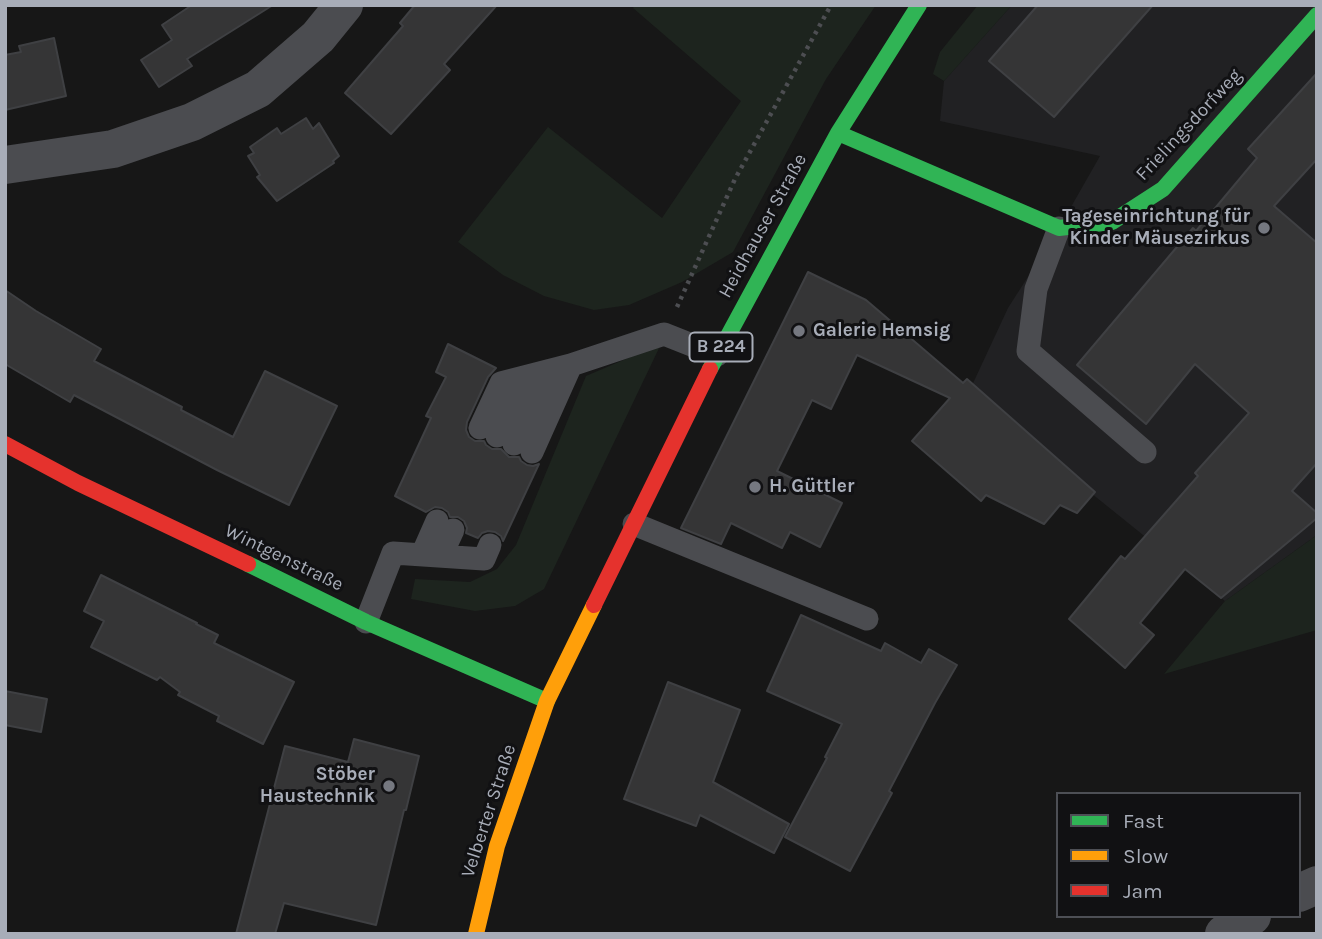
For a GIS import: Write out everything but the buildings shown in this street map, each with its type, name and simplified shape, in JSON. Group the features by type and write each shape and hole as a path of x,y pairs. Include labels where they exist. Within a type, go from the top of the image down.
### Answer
{"street":[{"path":"5,165 113,149 192,122 258,89 318,37 344,5"},
{"name":"Heidhauser Straße","path":"547,702 717,355 838,133 919,5"},
{"name":"Frielingsdorfweg","path":"838,133 1059,228 1112,222 1163,189 1317,15"},
{"name":"Wintgenstraße","path":"5,444 78,483 366,622 547,702"},
{"name":"Velberter Straße","path":"476,934 497,846 547,702"},
{"path":"1301,892 1317,885"},
{"path":"1224,934 1249,918"}],"lane":[{"path":"1059,228 1036,289 1028,351 1145,452"},
{"path":"506,440 501,383 571,365 664,334 717,355"},
{"path":"506,440 571,365"},
{"path":"506,440 548,371"},
{"path":"634,524 867,619"},
{"path":"366,622 393,553 454,543"}],"path":[{"path":"664,334 735,179 831,5"}],"shaded area":[{"path":"635,5 876,5 826,79 733,252 682,282 629,305 594,310 544,296 503,275 458,242 548,127 662,218 741,101 633,8"},
{"path":"978,5 1012,5 944,81 933,74 940,52"},
{"path":"1012,5 1317,5 1317,535 1225,601 968,394 1008,308 1059,228 1100,156 940,121 944,81"},
{"path":"661,344 544,589 515,606 475,611 411,599 415,579 470,582 497,569 516,545 586,376"},
{"path":"1317,535 1317,630 1164,674 1225,601"}],"traffic: fast":[{"path":"710,369 838,133 919,5"},
{"path":"838,133 1059,228 1112,222 1163,189 1317,15"},
{"path":"248,564 366,622 547,701"}],"traffic: slow":[{"path":"476,934 497,846 547,701 594,605"}],"traffic: jam":[{"path":"594,605 710,369"},
{"path":"5,444 78,483 248,564"}],"place":[{"name":"Tageseinrichtung für Kinder Mäusezirkus","path":"1264,228"},
{"name":"Galerie Hemsig","path":"799,331"},
{"name":"H. Güttler","path":"755,487"},
{"name":"Stöber Haustechnik","path":"389,786"}]}
